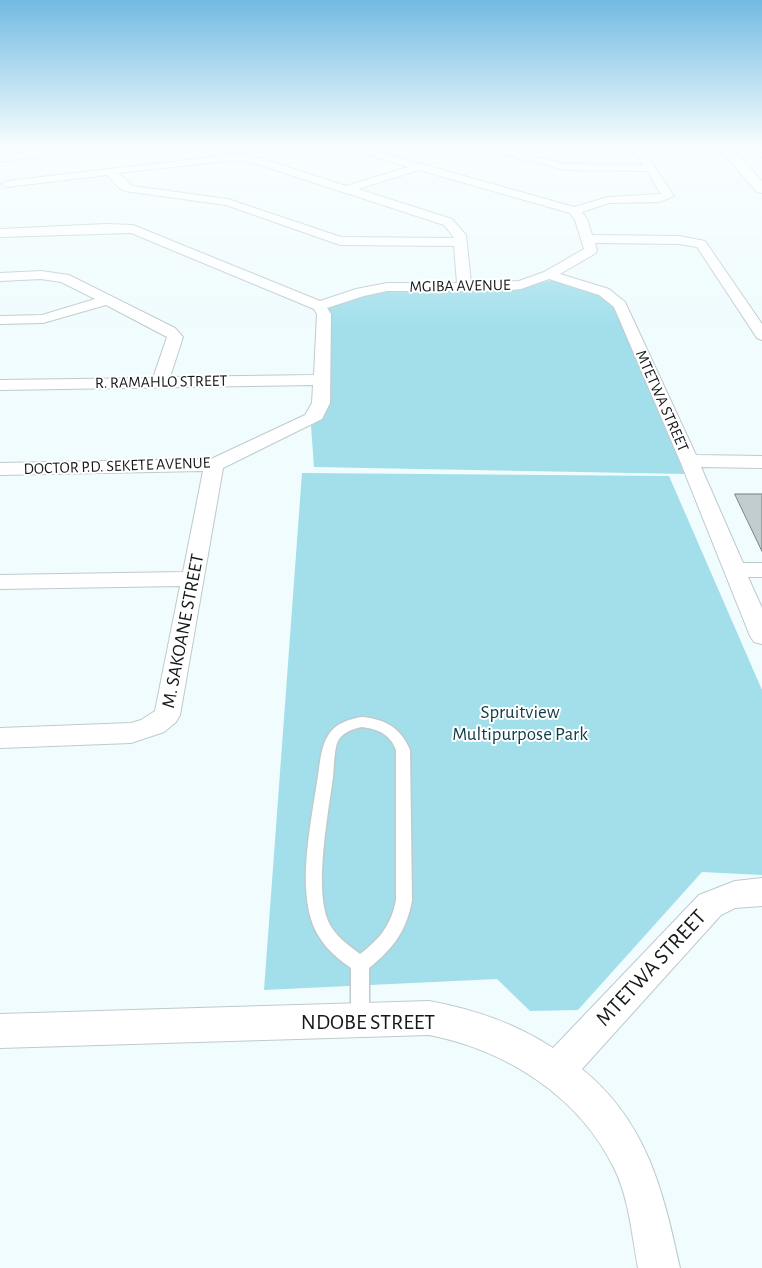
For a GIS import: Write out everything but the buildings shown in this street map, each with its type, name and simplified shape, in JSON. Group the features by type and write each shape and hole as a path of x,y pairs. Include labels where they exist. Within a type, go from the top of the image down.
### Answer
{"street":[{"path":"243,207 340,241 459,242"},
{"path":"405,207 443,219 458,231 464,287"},
{"path":"560,207 574,211 587,207"},
{"path":"574,211 581,219 588,239 687,240 703,245 762,335"},
{"path":"0,233 106,228 133,229 319,306"},
{"name":"MGIBA AVENUE","path":"319,306 373,289 516,286 549,275 587,254 591,247 588,239"},
{"name":"MTETWA STREET","path":"549,275 599,290 611,295 620,304 689,461 762,636"},
{"path":"0,277 57,276 173,334 174,341 160,382"},
{"path":"0,320 43,319 107,300"},
{"name":"DOCTOR P.D. SEKETE AVENUE","path":"0,470 214,465 311,420 321,403 324,314 319,306"},
{"name":"R. RAMAHLO STREET","path":"0,385 322,380"},
{"path":"689,461 762,462"},
{"name":"M. SAKOANE STREET","path":"0,738 131,733 148,730 167,715 171,703 214,465"},
{"path":"733,570 762,570"},
{"path":"0,582 193,579"},
{"name":"MTETWA STREET","path":"556,1071 710,905 726,896 745,892 762,892"},
{"name":"NDOBE STREET","path":"0,1032 429,1018 464,1025 494,1036 556,1071 606,1121 628,1155 644,1199 659,1268"}],"lane":[{"path":"373,722 388,729 400,742 403,750 404,900 402,918 396,932 376,952 360,964 344,954 333,942 320,921 314,900 316,859 330,744 340,729 350,724 373,722"},
{"path":"360,964 360,1020"}],"green space":[{"path":"551,280 603,295 611,301 685,474 314,467 311,426 324,417 328,398 329,308 369,293 385,290 515,290"},
{"name":"Spruitview Multipurpose Park","path":"302,473 669,476 762,690 762,875 702,872 578,1010 530,1011 497,979 264,990"}]}
